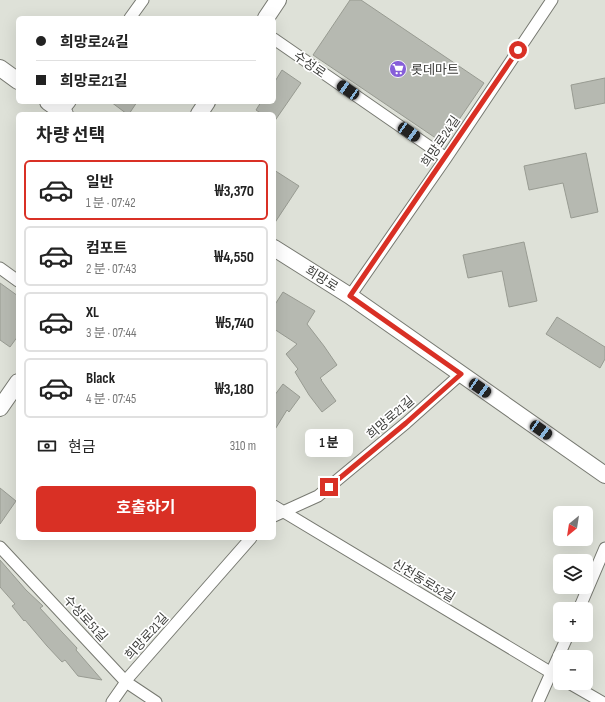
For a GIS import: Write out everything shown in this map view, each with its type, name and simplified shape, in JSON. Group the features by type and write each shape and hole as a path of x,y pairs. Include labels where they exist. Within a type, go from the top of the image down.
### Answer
{"street":[{"path":"131,16 143,0"},
{"path":"267,16 278,0"},
{"name":"희망로24길","path":"350,296 446,158 552,0"},
{"name":"수성로","path":"276,40 446,158"},
{"path":"0,68 16,80"},
{"path":"53,104 66,109"},
{"name":"희망로","path":"276,249 350,296 605,475"},
{"path":"0,268 16,280"},
{"name":"희망로21길","path":"277,512 318,496 406,423 461,374"},
{"path":"0,408 16,385"},
{"name":"신천동로52길","path":"277,512 553,673"},
{"name":"희망로21길","path":"112,702 128,678 249,540"},
{"name":"수성로51길","path":"0,547 126,682 156,702"},
{"path":"582,602 605,548"},
{"path":"538,702 553,680"},
{"path":"581,690 602,702"}],"building":[{"name":"롯데마트","path":"350,0 361,0 484,83 443,143 313,55"},
{"path":"282,70 301,83 276,119 276,112 259,112 256,110 260,104 276,104 276,80"},
{"path":"605,78 605,103 575,109 571,85"},
{"path":"114,104 136,104 130,112 124,112"},
{"path":"586,153 598,212 571,218 563,183 529,190 524,166"},
{"path":"276,171 299,186 276,221"},
{"path":"524,242 537,301 509,307 502,271 468,278 463,255"},
{"path":"0,283 16,295 16,339 10,347 0,340"},
{"path":"283,292 315,311 307,324 337,365 320,378 336,401 322,412 309,395 295,372 298,369 286,354 297,344 276,330 276,303"},
{"path":"557,317 605,347 605,359 600,368 546,334"},
{"path":"283,384 300,397 289,412 287,410 276,428 276,393"},
{"path":"0,488 16,501 0,524"},
{"path":"0,560 26,590 43,606 40,608 77,648 76,650 102,680 78,676 65,660 62,662 25,620 24,621 12,606 15,604 0,587"}],"place":[{"name":"롯데마트","path":"398,69"}],"route":[{"path":"329,487 406,423 461,374 350,296 446,158 518,50"}]}
